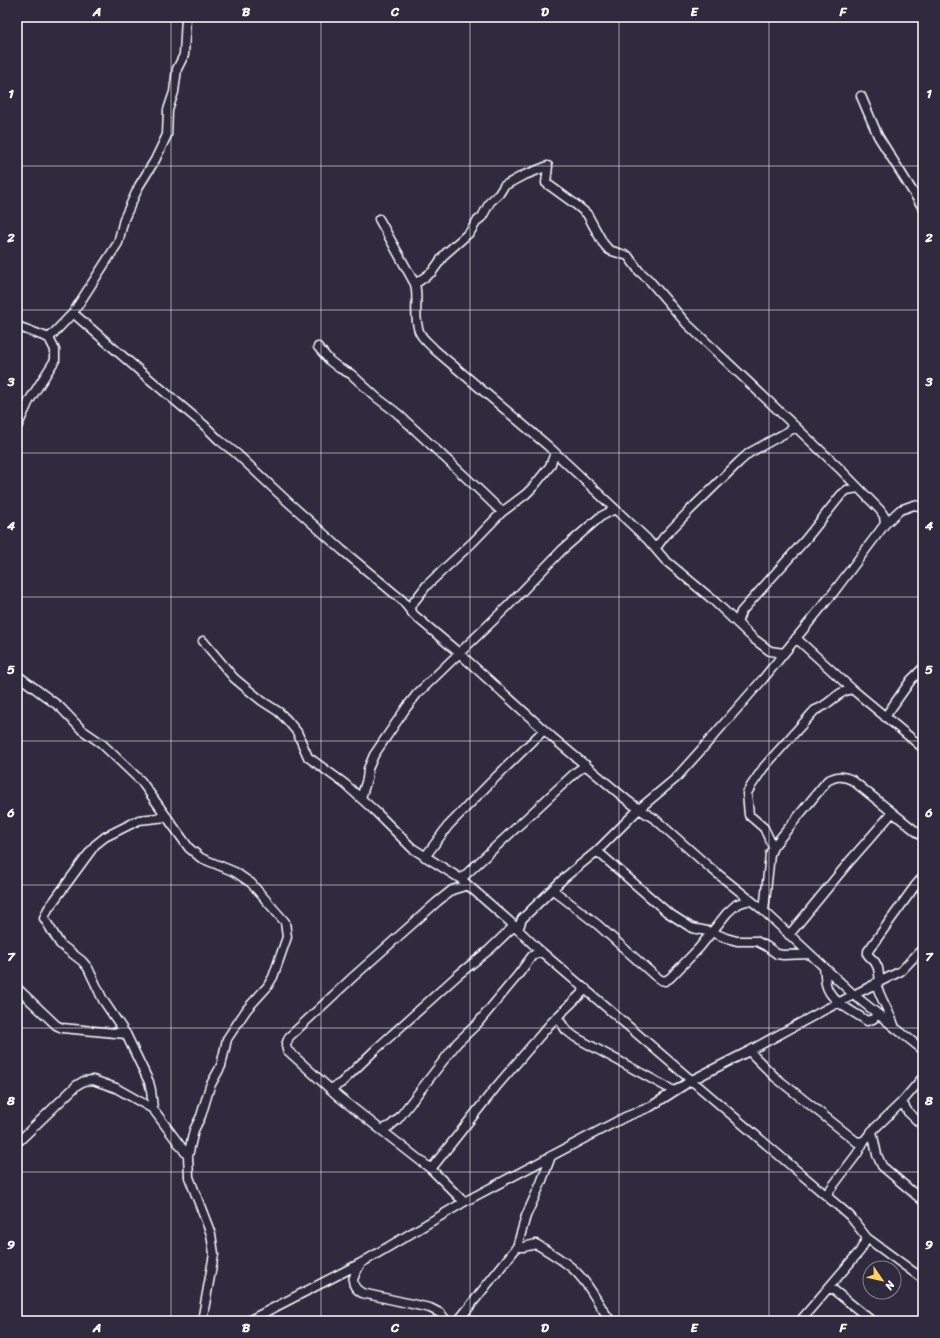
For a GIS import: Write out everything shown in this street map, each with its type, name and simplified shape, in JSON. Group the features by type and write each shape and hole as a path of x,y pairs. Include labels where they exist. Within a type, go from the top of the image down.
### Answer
{"street":[{"path":"49,338 73,313 118,243 124,219 139,186 155,160 166,135 168,110 174,92 177,69 184,55 186,17"},
{"path":"861,96 878,136 923,208"},
{"path":"415,284 432,272 445,254 470,232 490,202 499,194 504,186 522,176 548,166 546,183 587,214 603,243 609,250 628,256 639,271 649,280 686,323 796,427 880,510 884,516 885,524"},
{"path":"379,219 415,284 417,291 417,319 419,332 435,350 555,453 656,548 664,560 713,600 754,639 770,651 784,653"},
{"path":"73,313 237,454 342,550 402,600 414,615 459,653 544,730 638,809 655,819 708,866 764,911 854,995 923,1050"},
{"path":"17,326 49,338 55,350 55,360 29,402 17,427"},
{"path":"318,347 330,361 339,368 351,374 376,397 397,413 502,512"},
{"path":"656,548 664,537 690,510 749,453 796,427"},
{"path":"409,608 427,585 473,542 502,512 534,486 550,466 555,453"},
{"path":"737,623 740,612 806,539 832,508 841,494 847,490 858,488"},
{"path":"330,1089 341,1083 458,975 489,950 513,925 522,919 564,878 597,851 638,809 675,779 770,670 833,594 885,524 900,510 914,505 923,507"},
{"path":"361,798 367,779 368,769 374,755 417,694 508,607 562,550 600,517 615,509"},
{"path":"796,638 852,689 923,748"},
{"path":"203,641 234,678 262,701 279,712 287,720 297,732 308,757 345,784 412,848 461,879 542,952 850,1216 867,1238 923,1279"},
{"path":"770,651 770,670"},
{"path":"885,717 911,680 923,668"},
{"path":"17,675 60,707 82,730 101,743 141,781 189,848 200,858 235,872 251,883 285,922 287,937 273,977 267,987 247,1009 227,1039 221,1066 210,1086 201,1116 194,1130 188,1156 189,1177 211,1234 214,1254 202,1321"},
{"path":"773,847 764,828 749,815 747,793 764,767 815,710 825,706 842,691 852,689"},
{"path":"425,857 448,826 544,730"},
{"path":"461,879 576,772 586,765"},
{"path":"764,911 770,854 773,847 827,781 834,777 846,776 852,780 923,837"},
{"path":"789,935 849,862 892,813"},
{"path":"153,1109 149,1082 126,1034 103,1000 88,968 82,961 60,944 44,918 48,909 95,845 105,837 139,820 167,817"},
{"path":"597,851 667,912 692,928 712,932 737,941 756,941 777,954 810,954"},
{"path":"895,1028 893,1019 879,995 878,968 875,962 868,955 868,950 923,877"},
{"path":"464,1202 431,1169 340,1098 287,1050 286,1045 289,1037 353,977 443,897 452,890 468,885"},
{"path":"553,890 598,925 661,980 665,981 670,978 699,948 727,913 737,904 750,900"},
{"path":"513,925 522,919"},
{"path":"381,1130 390,1126 398,1119 457,1043 477,1024 518,975 532,956 533,944"},
{"path":"248,1321 361,1263 464,1202 625,1117 650,1107 692,1080 901,970 923,948"},
{"path":"532,956 542,952"},
{"path":"824,968 826,984 830,993 839,1002 867,1021 873,1019 878,1014"},
{"path":"17,988 56,1025 62,1028 126,1034"},
{"path":"431,1169 496,1087 556,1017 586,989"},
{"path":"556,1017 566,1030 575,1037 674,1091"},
{"path":"749,1051 775,1076 858,1142 864,1141"},
{"path":"826,1195 857,1154 864,1141 872,1131 902,1102 923,1077"},
{"path":"17,1143 77,1085 84,1081 93,1080 116,1088 153,1109 188,1156"},
{"path":"340,1098 341,1083"},
{"path":"902,1102 908,1112 923,1126"},
{"path":"872,1131 877,1155 882,1166 923,1201"},
{"path":"458,1321 518,1247 526,1216 551,1156"},
{"path":"800,1321 860,1251 867,1238"},
{"path":"518,1247 536,1244 549,1251 578,1273 611,1321"},
{"path":"860,1251 878,1246"},
{"path":"361,1263 355,1274 353,1283 356,1289 362,1293 430,1308 440,1313 447,1321"},
{"path":"830,1287 872,1321"}]}
